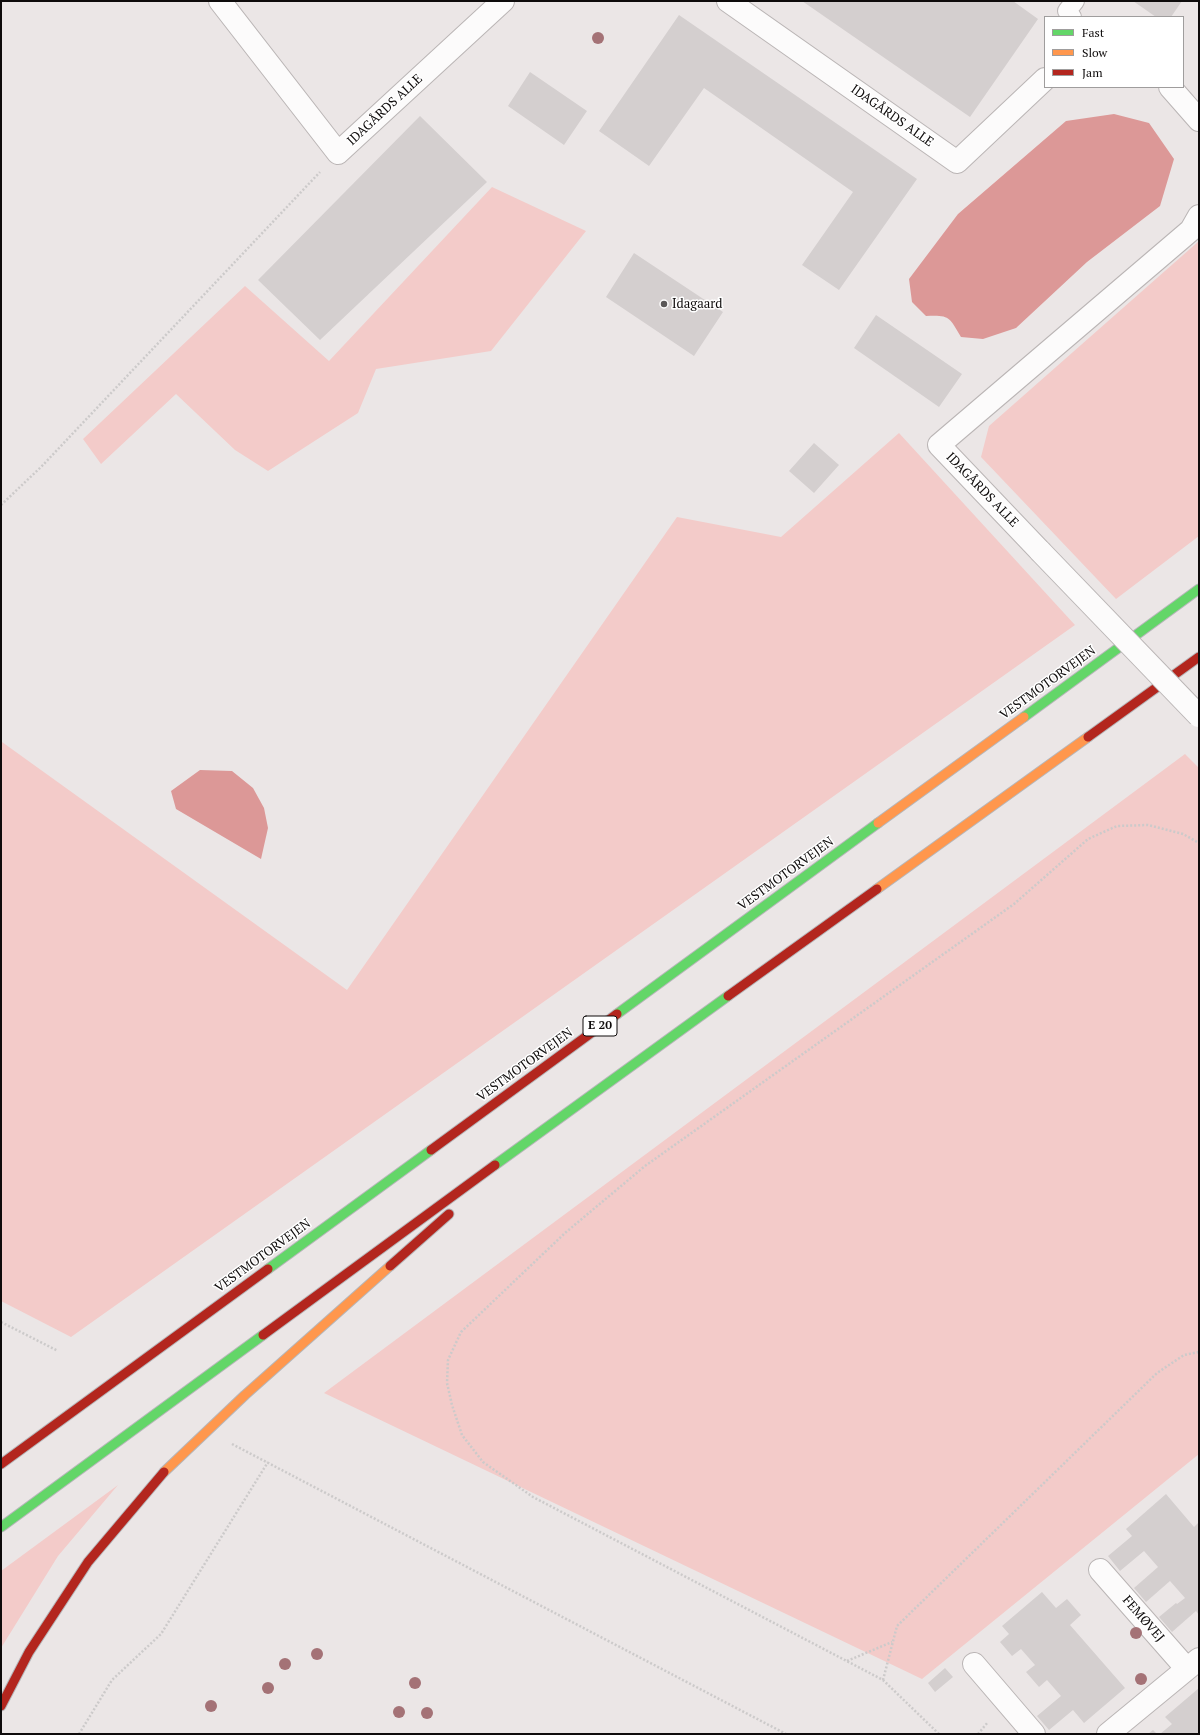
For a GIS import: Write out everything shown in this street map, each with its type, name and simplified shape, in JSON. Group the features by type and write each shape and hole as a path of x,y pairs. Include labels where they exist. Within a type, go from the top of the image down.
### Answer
{"highway":[{"name":"VESTMOTORVEJEN","path":"1,1464 1199,589"},
{"path":"1,1527 550,1125 1199,657"},
{"path":"472,1194 550,1125"},
{"path":"1,1706 29,1652 88,1562 156,1479 245,1395 454,1210"}],"street":[{"name":"IDAGÅRDS ALLE","path":"220,1 338,153 503,1"},
{"name":"IDAGÅRDS ALLE","path":"728,1 958,162 1044,81"},
{"path":"1171,88 1199,120"},
{"name":"IDAGÅRDS ALLE","path":"1199,216 1191,230 939,445 1199,716"},
{"name":"FEMØVEJ","path":"1100,1570 1193,1664 1115,1732"},
{"path":"974,1664 1034,1734"}],"lane":[{"path":"1071,16 1067,11 1075,1"}],"path":[{"path":"1,505 42,466 338,153"},
{"path":"939,1734 883,1680 533,1497 483,1462 462,1435 447,1383 448,1360 461,1332 565,1233 645,1166 1014,904 1088,839 1117,826 1148,825 1182,834 1199,843"},
{"path":"1,1322 58,1352"},
{"path":"883,1680 897,1626 1157,1373 1184,1355 1199,1352"},
{"path":"228,1442 786,1734"},
{"path":"79,1734 112,1680 161,1634 268,1462"},
{"path":"847,1661 893,1641"}],"shaded area":[{"path":"1114,114 1149,123 1174,159 1160,206 1087,262 1016,328 983,339 961,337 951,321 940,316 926,316 912,302 909,279 958,214 1066,121"},
{"path":"492,187 586,231 491,351 376,369 358,413 268,471 235,450 176,394 101,464 83,439 245,286 329,361"},
{"path":"1199,241 1199,536 1116,599 981,457 989,426"},
{"path":"899,433 1075,625 71,1337 1,1301 2,742 347,990 677,517 781,537"},
{"path":"1185,754 1199,768 1199,1454 922,1679 324,1393"},
{"path":"200,770 232,771 253,788 264,808 268,828 261,859 176,809 171,791"},
{"path":"118,1485 58,1556 1,1648 1,1571"}],"building":[{"path":"802,1 1013,1 1038,19 970,117"},
{"path":"1133,1 1182,1 1172,16 1155,16"},
{"path":"679,15 917,179 839,290 802,265 853,192 704,88 649,166 599,131"},
{"path":"530,72 587,111 564,145 508,106"},
{"path":"420,116 487,182 320,340 258,280"},
{"name":"Idagaard","path":"634,253 723,312 694,356 606,297"},
{"path":"876,315 962,374 939,407 854,348"},
{"path":"814,443 839,465 814,493 789,471"},
{"path":"1166,1494 1194,1527 1199,1522 1199,1615 1196,1611 1172,1632 1159,1617 1176,1603 1177,1604 1185,1598 1170,1581 1146,1602 1134,1588 1158,1567 1144,1551 1120,1571 1108,1556 1132,1536 1126,1529"},
{"path":"1042,1592 1056,1608 1067,1599 1081,1615 1070,1625 1125,1688 1084,1723 1073,1710 1049,1730 1037,1716 1061,1696 1047,1680 1039,1687 1026,1672 1035,1665 1021,1649 1012,1656 1000,1642 1009,1634 1002,1626"},
{"path":"945,1668 953,1677 935,1692 928,1683"},
{"path":"1199,1688 1199,1734 1160,1734 1172,1724 1165,1717"},
{"path":"1153,1730 1157,1734 1148,1734"}],"traffic: fast":[{"path":"1024,717 1199,589"},
{"path":"617,1014 878,823"},
{"path":"495,1165 728,996"},
{"path":"268,1269 431,1150"},
{"path":"1,1527 263,1335"}],"traffic: slow":[{"path":"878,823 1024,717"},
{"path":"877,889 1088,737"},
{"path":"164,1472 245,1395 390,1266"}],"traffic: jam":[{"path":"1088,737 1199,657"},
{"path":"728,996 877,889"},
{"path":"431,1150 617,1014"},
{"path":"263,1335 495,1165"},
{"path":"390,1266 449,1214"},
{"path":"1,1464 268,1269"},
{"path":"1,1706 29,1652 88,1562 164,1472"}],"place":[{"name":"Idagaard","path":"664,304"}]}
